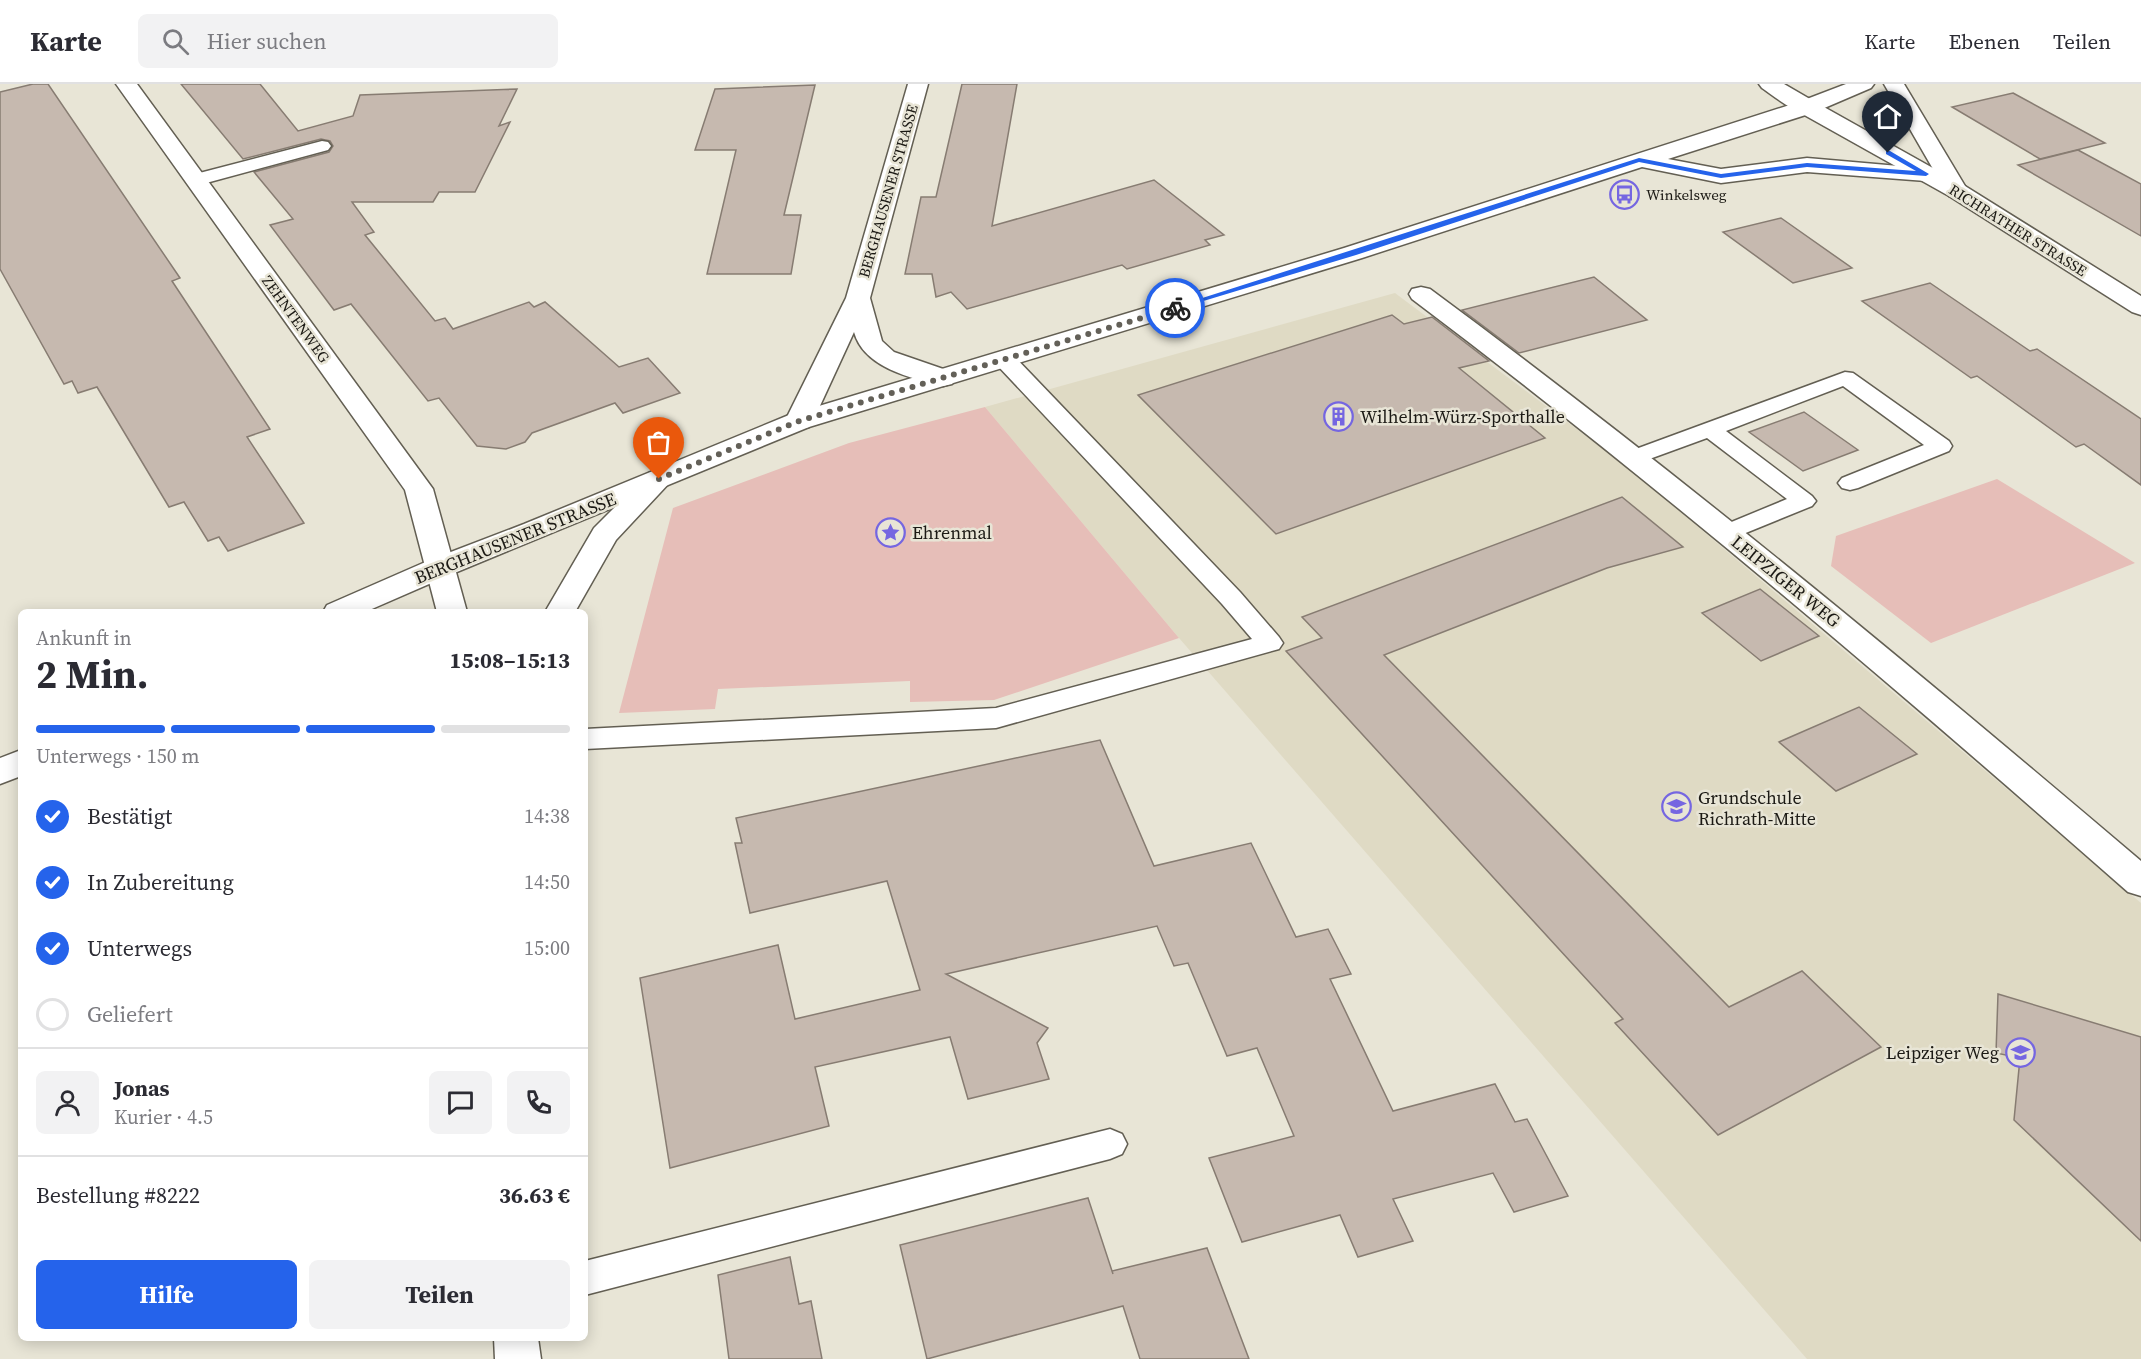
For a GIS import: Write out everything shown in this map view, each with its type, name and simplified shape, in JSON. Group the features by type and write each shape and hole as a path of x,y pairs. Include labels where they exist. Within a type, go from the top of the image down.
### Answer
{"street":[{"name":"ZEHNTENWEG","path":"126,84 420,489 451,609"},
{"name":"BERGHAUSENER STRASSE","path":"345,609 441,567 799,421 858,298 918,84"},
{"name":"RICHRATHER STRASSE","path":"1769,84 1957,191 2141,307"},
{"path":"799,421 1353,253 1807,107 1864,84"},
{"path":"1894,84 1957,191"},
{"path":"1639,160 1721,176 1807,165 1926,174"},
{"name":"LEIPZIGER WEG","path":"1421,294 1527,372 1887,662 2141,882"},
{"name":"BERGHAUSENER STRASSE","path":"858,298 870,343 885,358 944,378"},
{"path":"561,609 604,535 659,479"},
{"path":"0,772 18,763"},
{"path":"516,1341 518,1359"}],"lane":[{"path":"195,180 322,146"},
{"path":"588,739 996,718 1270,642 1223,589 1005,360"},
{"path":"1633,458 1845,378 1941,446 1850,483"},
{"path":"1710,429 1804,501 1726,532"},
{"path":"588,1277 1110,1144"}],"shaded area":[{"name":"Grundschule Richrath-Mitte","path":"1395,293 1630,469 2141,903 2141,1359 1807,1359 1179,638 985,407"},
{"path":"985,407 1179,638 994,700 910,702 910,681 718,689 715,709 619,713 673,508 849,443"},
{"path":"1997,479 2135,563 1931,643 1831,566 1836,536"}],"building":[{"path":"33,84 48,84 180,278 172,281 270,429 247,437 304,523 228,551 219,537 208,541 184,502 169,507 97,387 78,393 72,381 64,384 0,269 0,92"},
{"path":"181,84 260,84 298,131 353,116 360,95 517,89 499,126 510,122 475,192 439,192 433,202 352,202 374,232 365,235 435,321 445,318 453,329 529,302 534,307 545,302 619,367 648,358 680,393 623,413 615,403 532,433 525,442 506,449 477,446 439,398 428,401 351,304 334,310 270,225 293,219 254,172 329,152 333,146 330,141 321,139 243,159"},
{"path":"962,84 1017,84 992,226 1154,180 1224,235 1205,240 1210,245 1127,269 1122,265 967,309 951,292 936,297 932,274 905,274 921,197 936,197"},
{"path":"815,85 784,215 801,215 791,274 707,274 736,150 695,150 715,89"},
{"path":"2013,93 2105,143 2040,159 1952,107"},
{"path":"2078,150 2141,184 2141,236 2018,165"},
{"path":"1781,218 1852,268 1793,283 1723,232"},
{"path":"1594,277 1647,320 1519,353 1462,310"},
{"path":"1930,283 2030,351 2037,349 2141,419 2141,485 2084,444 2076,447 1977,376 1971,378 1862,301"},
{"name":"Wilhelm-Würz-Sporthalle","path":"1392,315 1404,324 1432,317 1489,361 1459,368 1545,438 1276,534 1138,395"},
{"path":"1804,412 1858,450 1803,471 1749,432"},
{"path":"1622,497 1683,547 1607,568 1384,655 1729,1007 1802,971 1881,1047 1718,1135 1615,1023 1623,1019 1286,651 1322,638 1302,617"},
{"path":"1760,589 1819,636 1761,661 1702,613"},
{"path":"1859,707 1917,754 1836,791 1779,742"},
{"path":"1100,740 1154,866 1251,843 1296,937 1328,929 1351,974 1330,979 1393,1111 1495,1084 1515,1122 1527,1119 1568,1196 1514,1212 1493,1173 1393,1199 1413,1241 1358,1257 1340,1215 1242,1242 1209,1158 1294,1136 1257,1048 1227,1056 1188,963 1174,966 1157,926 946,974 1048,1028 1037,1043 1049,1079 968,1099 950,1037 815,1067 829,1126 670,1168 640,978 778,945 795,1019 920,990 887,881 750,913 735,843 742,843 736,818"},
{"path":"1998,994 2141,1037 2141,1241 2014,1120 2020,1058 1996,1053"},
{"path":"1088,1198 1112,1271 1207,1248 1249,1359 1140,1359 1123,1306 927,1359 900,1245"},
{"path":"790,1257 799,1304 811,1301 822,1359 729,1359 718,1275"}],"way so far":[{"path":"659,479 799,421 1175,308"}],"place":[{"name":"Winkelsweg","path":"1625,194"},
{"name":"Wilhelm-Würz-Sporthalle","path":"1339,416"},
{"name":"Ehrenmal","path":"891,532"},
{"name":"Grundschule Richrath-Mitte","path":"1677,807"},
{"name":"Leipziger Weg","path":"2020,1052"}],"route":[{"path":"1175,308 1639,160 1721,176 1807,165 1926,174 1888,153"}]}
